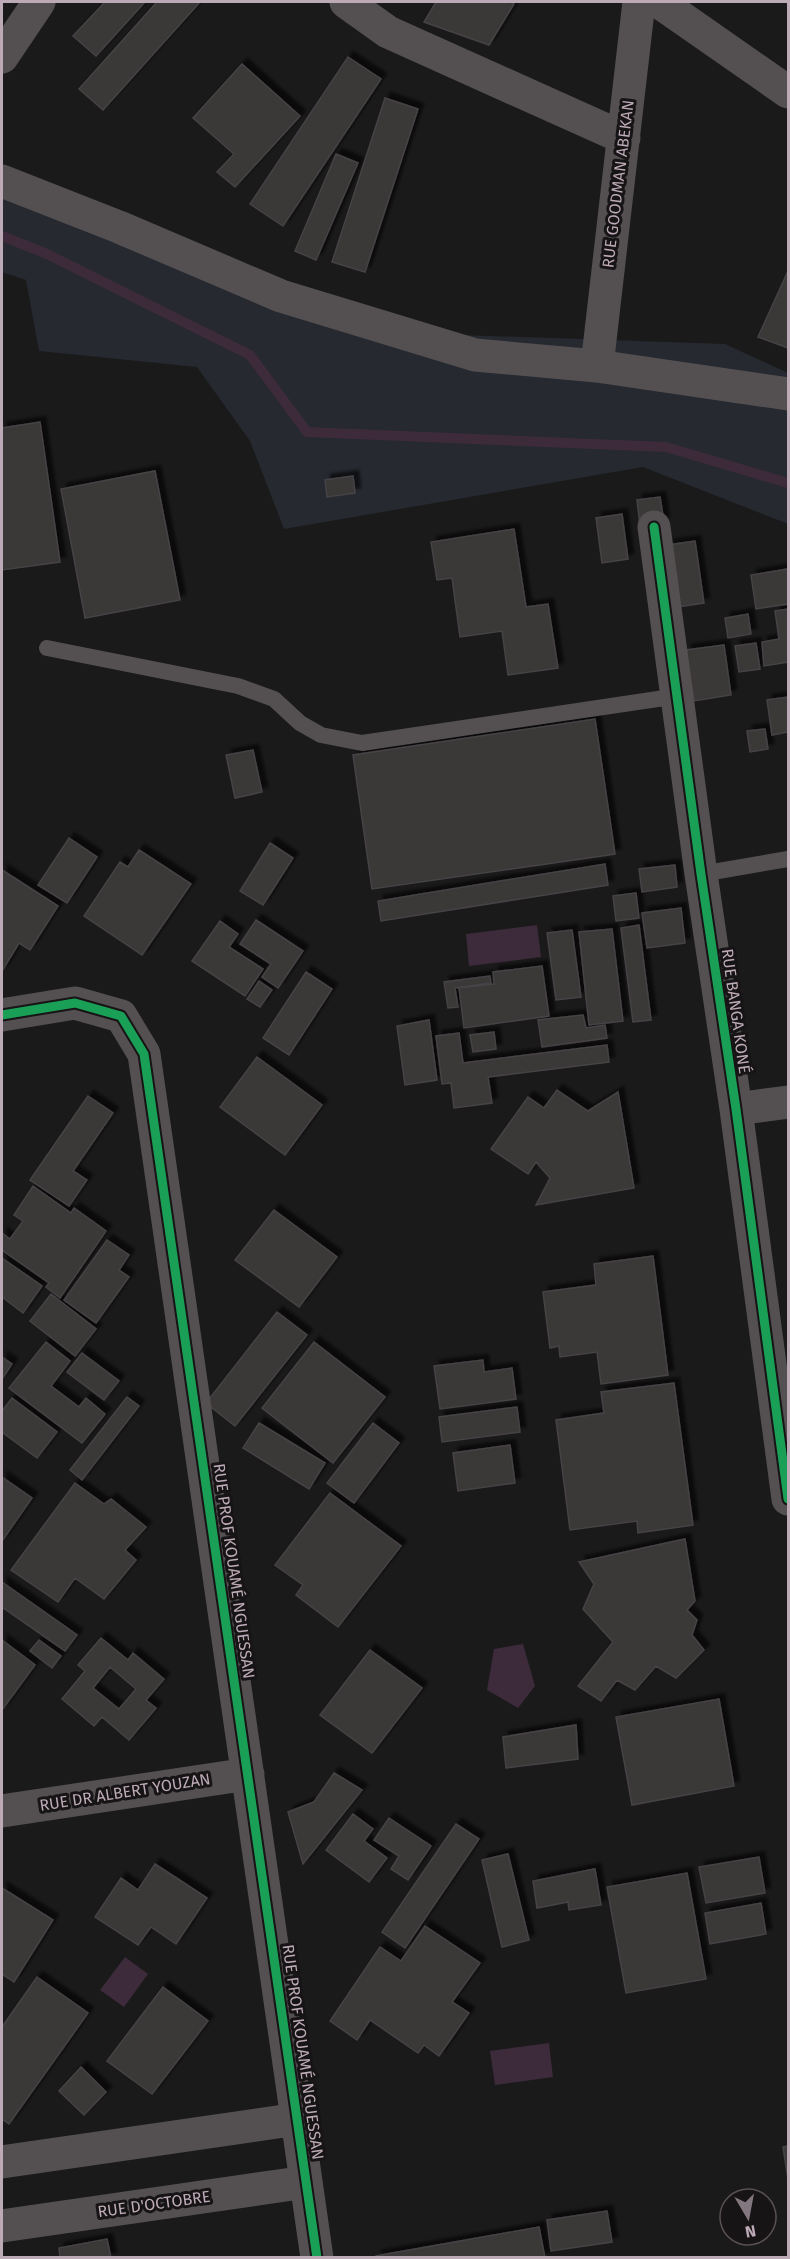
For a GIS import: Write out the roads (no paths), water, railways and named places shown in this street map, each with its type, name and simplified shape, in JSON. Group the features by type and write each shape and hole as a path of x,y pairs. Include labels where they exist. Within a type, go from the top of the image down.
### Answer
{"street":[{"path":"2,57 39,2"},
{"path":"346,2 388,32 624,138"},
{"name":"RUE GOODMAN ABEKAN","path":"597,366 639,2"},
{"path":"659,2 789,92"},
{"path":"2,181 119,227 281,296 475,355 597,366 789,394"},
{"name":"RUE BANGA KONÉ","path":"654,527 789,1499"},
{"name":"RUE PROF KOUAMÉ NGUESSAN","path":"2,1015 75,1003 121,1016 144,1054 317,2258"},
{"path":"736,1109 789,1102"},
{"name":"RUE DR ALBERT YOUZAN","path":"2,1811 248,1774"},
{"path":"2,2162 298,2119"},
{"name":"RUE D'OCTOBRE","path":"2,2226 306,2182"}],"lane":[{"path":"47,648 238,686 274,699 300,723 321,735 362,743 678,696"},
{"path":"701,874 789,859"}],"waterway":[{"path":"2,236 47,254 250,355 307,432 666,447 788,483"}]}
